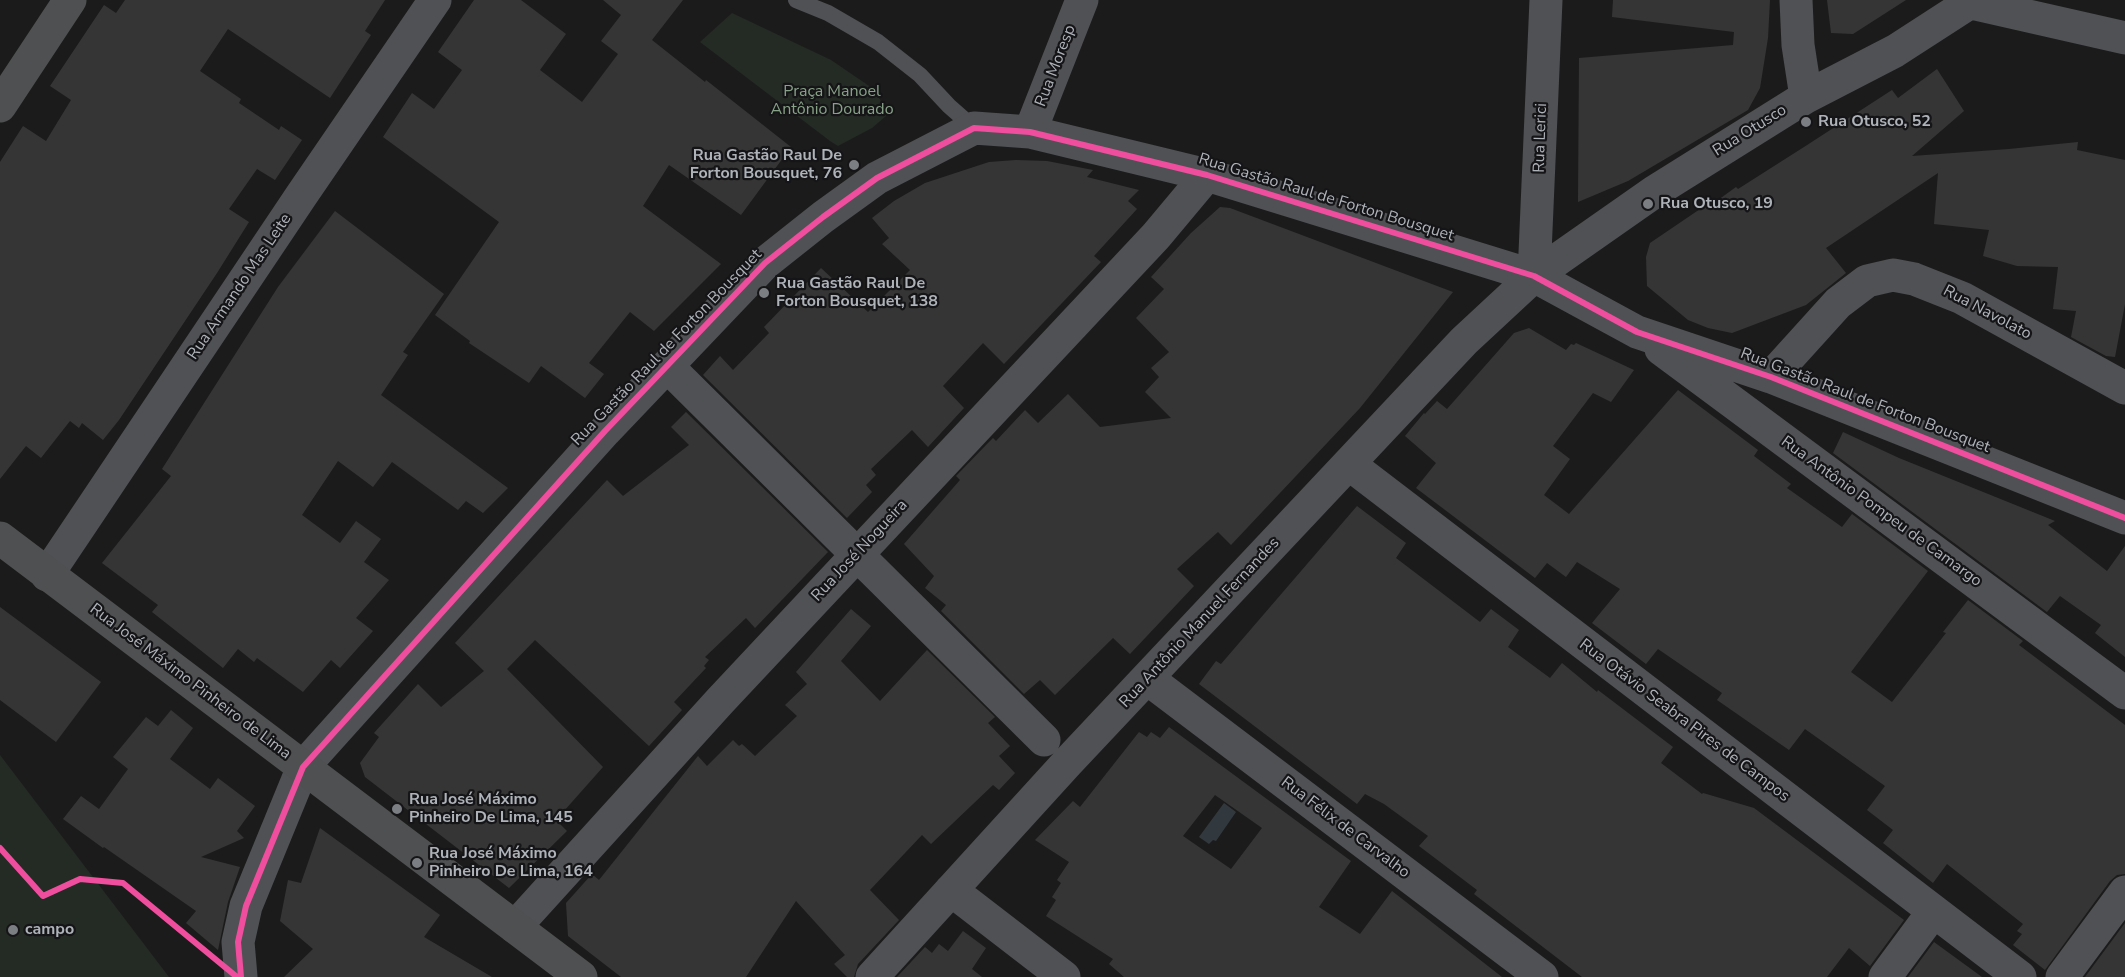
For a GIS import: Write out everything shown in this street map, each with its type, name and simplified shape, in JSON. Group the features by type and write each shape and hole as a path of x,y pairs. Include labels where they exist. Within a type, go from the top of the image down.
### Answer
{"main road":[{"path":"0,106 70,0"},
{"name":"Rua José Máximo Pinheiro de Lima","path":"0,538 581,977"}],"street":[{"name":"Rua Armando Mas Leite","path":"47,575 435,0"},
{"name":"Rua Moresp","path":"1030,132 1082,0"},
{"name":"Rua Lerici","path":"1534,276 1546,0"},
{"path":"1796,0 1798,45 1806,97"},
{"name":"Rua Otusco","path":"1534,276 1654,192 1806,97 1895,51 1973,1"},
{"path":"1973,1 2125,39"},
{"name":"Rua Gastão Raul de Forton Bousquet","path":"242,977 238,942 246,906 303,767 604,430 765,263 877,178 974,128 1030,132 1207,175 1534,276 1637,332 1771,377 2125,518"},
{"name":"Rua José Nogueira","path":"515,927 858,554 1156,236 1207,175"},
{"name":"Rua Navolato","path":"1771,377 1838,303 1867,281 1893,275 1914,279 1962,298 2125,388"},
{"name":"Rua Antônio Manuel Fernandes","path":"872,977 1067,763 1464,341 1534,276"},
{"name":"Rua Antônio Pompeu de Camargo","path":"1637,332 2125,693"},
{"path":"667,366 1044,740"},
{"name":"Rua Otávio Seabra Pires de Campos","path":"1349,464 2020,977"},
{"name":"Rua Félix de Carvalho","path":"1148,679 1542,977"},
{"path":"951,890 1064,977"},
{"path":"2062,977 2125,892"},
{"path":"1885,977 1934,912"}],"lane":[{"path":"796,0 828,13 878,42 920,75 974,128"}],"green space":[{"name":"Praça Manoel Antônio Dourado","path":"732,13 831,60 875,90 885,109 886,116 872,128 838,146 830,141 700,42"},
{"path":"0,755 169,977 0,977"}],"shaded area":[{"path":"1224,803 1236,812 1216,841 1213,840 1209,844 1199,837"}],"building":[{"path":"125,0 385,0 365,31 371,35 330,98 228,29 200,71 241,99 239,103 279,130 281,126 302,140 275,180 257,169 229,209 249,222 119,420 103,440 82,423 79,428 70,421 41,458 26,446 0,479 0,162 23,126 46,141 71,100 50,86 104,5 116,13"},
{"path":"474,0 521,0 566,34 540,70 582,102 618,54 601,41 621,15 603,0 683,0 652,40 791,147 741,215 669,165 643,206 721,264 654,331 630,312 589,363 604,374 585,398 541,366 529,383 469,343 470,341 435,315 499,222 383,137 412,93 434,109 462,70 438,52"},
{"path":"1613,0 1770,0 1768,38 1760,88 1748,110 1628,181 1578,202 1579,58 1733,45 1734,32 1612,17"},
{"path":"1827,0 1906,0 1853,34 1831,33"},
{"path":"1937,69 1964,111 1912,156 2078,142 2077,150 2125,160 2125,304 2115,357 2106,356 2071,337 2076,311 2053,309 2058,267 2017,266 1983,256 1989,230 1934,224 1938,173 1826,248 1846,273 1806,305 1732,333 1708,328 1688,320 1647,286 1646,257 1650,243 1706,205 1707,208 1736,187 1738,189 1892,90 1898,98"},
{"path":"1047,161 1093,170 1087,177 1139,190 1128,201 1137,209 1094,256 1101,262 1004,364 983,343 943,386 964,408 928,447 912,430 871,469 876,475 866,485 872,492 847,518 703,375 720,356 733,370 769,333 764,327 821,268 868,312 910,270 882,244 889,238 872,218 894,201 925,183 989,162"},
{"path":"1220,207 1230,208 1453,292 1360,408 1231,545 1218,532 1177,569 1194,586 1130,654 1113,638 1055,695 1040,680 1024,694 941,611 946,605 925,588 934,576 904,544 960,480 956,476 993,438 996,441 1025,410 1038,423 1068,394 1100,427 1171,418 1145,392 1159,377 1151,368 1169,352 1136,318 1164,289 1151,277 1191,233"},
{"path":"335,211 444,294 403,352 408,355 381,395 508,488 483,513 466,501 458,510 392,462 373,487 338,461 302,515 340,543 356,521 381,539 364,562 389,580 356,618 373,631 340,668 331,660 303,692 257,658 254,662 238,649 223,668 152,612 158,605 102,563 171,476 162,469 278,287"},
{"path":"1529,328 1566,350 1571,344 1576,343 1634,370 1611,402 1593,393 1553,446 1570,459 1544,495 1569,514 1678,390 1758,450 1754,456 1791,484 1787,488 1842,527 1852,514 1928,571 1851,672 1892,702 1946,633 1943,632 1968,600 2023,641 2019,645 2125,725 2125,874 2117,875 2110,881 2045,970 2013,945 2022,934 2017,931 2023,924 1947,864 1933,883 1883,843 1893,830 1867,810 1885,786 1805,729 1789,750 1717,700 1722,693 1658,649 1646,664 1592,623 1620,589 1577,562 1566,577 1547,563 1535,578 1416,488 1436,463 1405,436 1437,401 1447,409 1514,333"},
{"path":"686,412 828,552 755,628 746,618 705,657 709,660 704,666 706,668 674,702 682,710 649,746 535,640 507,669 603,767 556,820 567,831 509,888 365,777 360,763 379,737 374,733 418,684 441,707 484,671 455,643 607,480 623,496 689,445 671,427"},
{"path":"1843,432 1899,458 2055,521 2048,525 2107,571 2125,546 2125,657 2095,633 2101,625 2060,596 2047,612 1833,453"},
{"path":"1357,506 1406,543 1396,558 1480,622 1491,609 1519,630 1508,647 1550,678 1562,663 1597,692 1598,690 1673,747 1661,763 1702,794 1754,808 1904,920 1870,966 1849,948 1827,977 1582,977 1474,894 1477,890 1419,846 1428,836 1384,804 1365,794 1357,804 1199,684 1216,661 1221,664"},
{"path":"0,607 101,682 56,742 0,700"},
{"path":"851,609 871,626 841,661 880,701 927,650 995,717 988,723 1010,746 999,756 1015,773 999,790 993,785 931,844 922,835 870,890 899,920 858,964 854,977 847,977 834,964 845,955 796,901 746,977 621,977 568,936 566,903 592,874 599,880 698,756 707,766 733,740 739,746 742,744 755,756 797,716 785,705 807,684 796,672"},
{"path":"171,710 193,728 170,759 210,789 218,778 255,806 237,831 244,838 201,857 240,867 228,902 218,950 186,923 196,911 63,819 81,796 99,809 128,769 113,757 146,717 158,726"},
{"path":"1169,727 1351,861 1319,907 1360,934 1392,891 1502,977 1124,977 1109,964 1113,959 1046,916 1056,900 1052,897 1061,883 1057,880 1069,862 1035,840 1073,801 1080,807 1139,732 1147,737 1151,732 1160,738","holes":["1215,795 1262,828 1231,869 1183,836"]},
{"path":"320,828 440,915 424,937 492,977 284,977 313,949 280,921 288,880 301,883"},
{"path":"2125,923 2125,977 2085,977"},
{"path":"963,931 986,948 972,969 982,977 897,977 925,947 932,953 939,944 948,951"},
{"path":"1934,942 1982,977 1908,977"}],"cycle path":[{"path":"241,977 238,942 246,906 303,767 605,431 765,263 877,178 974,128 1030,132 1207,175 1534,276 1637,332 1771,377 2125,518"},
{"path":"0,848 43,896 80,879 123,883 237,977"}],"place":[{"name":"Rua Otusco, 52","path":"1806,122"},
{"name":"Rua Gastão Raul De Forton Bousquet, 76","path":"854,165"},
{"name":"Rua Otusco, 19","path":"1648,204"},
{"name":"Rua Gastão Raul De Forton Bousquet, 138","path":"764,293"},
{"name":"Rua José Máximo Pinheiro De Lima, 145","path":"397,809"},
{"name":"Rua José Máximo Pinheiro De Lima, 164","path":"417,863"},
{"name":"campo","path":"13,930"}]}
